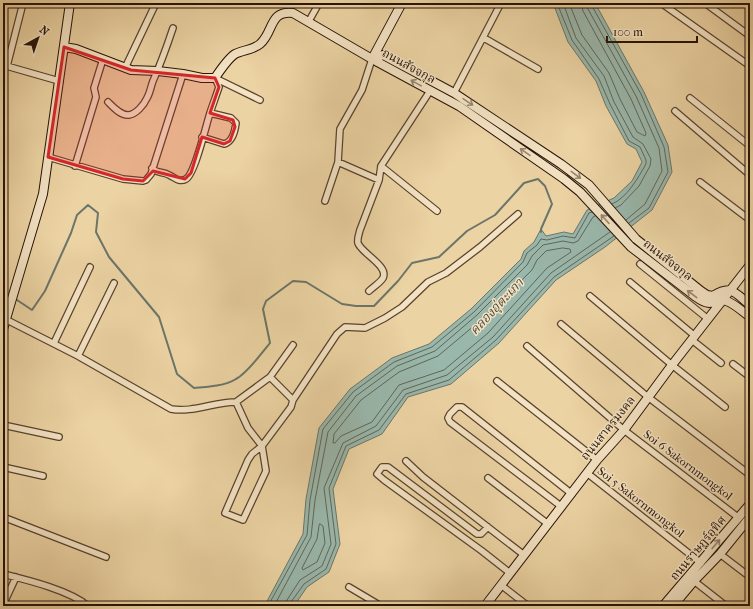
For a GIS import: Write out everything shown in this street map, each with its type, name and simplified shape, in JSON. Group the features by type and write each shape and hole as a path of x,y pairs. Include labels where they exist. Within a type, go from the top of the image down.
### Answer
{"street":[{"path":"23,3 5,66 59,81"},
{"path":"3,329 43,194 70,3"},
{"path":"125,68 156,3"},
{"path":"309,21 319,3"},
{"path":"325,201 338,162 340,129 362,90 372,59 402,3"},
{"path":"454,93 501,3"},
{"path":"661,3 750,66"},
{"path":"705,3 750,36"},
{"path":"214,78 234,54 252,49 262,43 277,16 285,12 293,13 309,21 372,59"},
{"path":"108,102 124,115 134,113 146,99 158,71 173,28"},
{"path":"484,38 538,69"},
{"path":"64,47 76,49 131,70 158,71 202,78 214,78 260,100"},
{"name":"ถนนสัจจกุล","path":"372,59 383,55 454,93 561,164 589,185 636,239 707,295 713,296 722,290 731,290"},
{"path":"75,166 96,97 94,88 103,59"},
{"name":"ถนนสัจจกุล","path":"372,59 458,106 580,192 631,247 704,303 710,304 723,300"},
{"path":"48,158 123,179 143,181 148,178 183,74"},
{"path":"152,168 155,172 168,174 174,179 185,179 191,173 197,159 202,137 219,87 214,78"},
{"path":"369,291 382,278 383,270 360,246 358,238 378,180 381,166 430,91"},
{"path":"690,98 750,146"},
{"path":"674,111 750,175"},
{"path":"202,137 227,144 230,141 235,127 236,123 231,118 210,113"},
{"path":"338,162 378,180"},
{"path":"381,166 437,211"},
{"path":"700,182 750,220"},
{"path":"236,402 248,428 262,446 266,471 243,520 225,513 248,460 252,454 262,446 291,407 293,400 337,334 345,327 365,328 402,307 428,282 446,273 480,247 518,214"},
{"path":"640,264 708,319"},
{"name":"ถนนสาครมงคล","path":"485,606 597,460 624,430 672,365 750,266"},
{"path":"54,343 90,267"},
{"path":"630,282 721,363"},
{"path":"78,356 114,283"},
{"path":"731,290 750,305"},
{"path":"590,296 672,365 725,407"},
{"path":"723,300 728,301 750,317"},
{"path":"5,319 78,356 171,409 182,410 236,402 270,377 293,345"},
{"path":"561,324 648,398 750,476"},
{"name":"Soi 6 Sakornmongkol","path":"527,346 624,430 746,521"},
{"path":"733,364 750,377"},
{"path":"270,377 293,400"},
{"path":"498,381 597,460"},
{"path":"562,507 450,422 448,418 450,414 457,407 462,407 572,494"},
{"path":"3,425 59,437"},
{"path":"406,461 524,555"},
{"path":"488,527 481,534 477,534 388,467 382,466 377,474 510,573"},
{"path":"3,468 43,476"},
{"name":"Soi 5 Sakornmongkol","path":"587,473 701,563"},
{"path":"488,478 548,524"},
{"name":"ถนนราษฏร์อุทิศ","path":"663,606 674,601 720,554 746,521 750,504"},
{"path":"3,517 106,557"},
{"name":"ถนนราษฏร์อุทิศ","path":"674,601 701,563 746,521"},
{"path":"720,554 750,577"},
{"path":"3,574 74,597 88,606"},
{"path":"3,605 16,577"},
{"path":"694,581 726,606"},
{"path":"501,585 528,606"},
{"path":"349,587 382,606"}],"highlighted area":[{"path":"64,47 131,70 215,78 219,87 210,113 233,120 235,127 230,141 224,144 202,137 191,173 185,179 153,171 143,181 123,179 48,157"}],"water":[{"name":"คลองอุ่ตะเภา","path":"553,3 595,3 644,92 668,145 672,172 652,210 605,247 556,280 499,343 451,384 408,397 382,434 349,449 333,489 340,544 329,572 307,587 294,606 263,606 265,605 303,534 306,499 319,428 350,389 392,358 429,344 471,309 521,259 524,251 534,242 541,229 546,236 564,232 573,234 587,210 614,198 632,181 642,162 636,149 627,144 606,106 596,81 568,42"}],"waterway":[{"path":"14,298 32,310 45,291 71,233 77,215 88,205 98,213 96,232 109,257 159,317 177,374 194,388 210,387 227,383 240,376 270,343 263,309 266,301 293,281 306,282 342,304 374,306 398,281 412,263 439,257 467,231 495,215 524,183 538,179 545,186 552,204 541,232"},
{"path":"3,291 10,296"}]}
